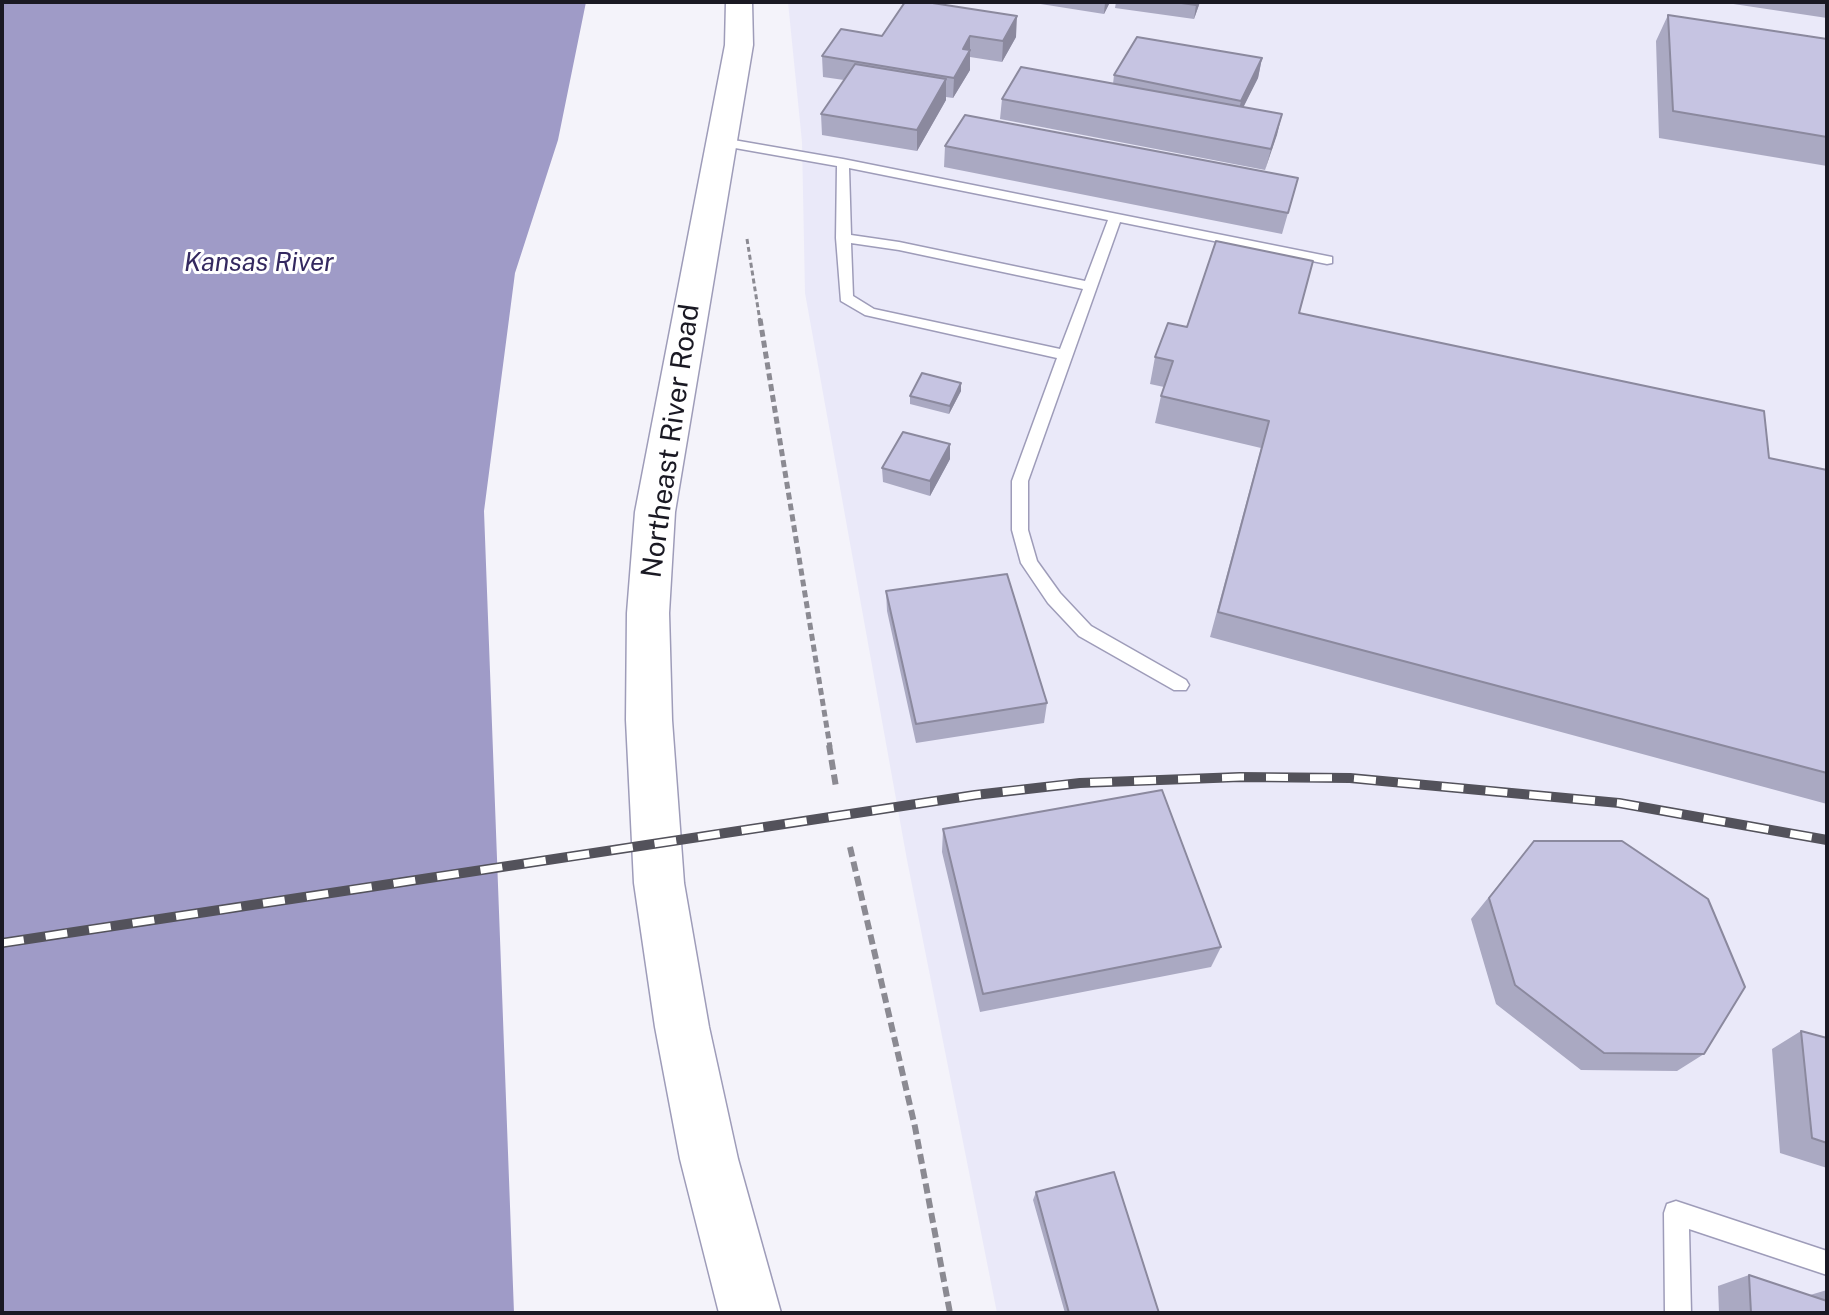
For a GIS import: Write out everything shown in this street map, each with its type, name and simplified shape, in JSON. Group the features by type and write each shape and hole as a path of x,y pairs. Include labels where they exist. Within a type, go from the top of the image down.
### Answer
{"street":[{"name":"Northeast River Road","path":"739,2 739,45 655,512 648,613 649,720 659,883 682,1027 709,1159 750,1313"}],"lane":[{"path":"722,142 843,163 1327,260"},
{"path":"843,163 846,298 856,306 1066,355"},
{"path":"1115,218 1020,481 1020,530 1029,563 1054,598 1085,631 1180,685"},
{"path":"843,238 881,242 1090,286"},
{"path":"1678,1313 1676,1213 1827,1263"}],"path":[{"path":"748,227 747,243 836,787"},
{"path":"850,847 915,1127 950,1313"}],"shaded area":[{"path":"788,2 1827,2 1827,1313 997,1313 907,860 805,293 802,142"}],"water":[{"name":"Kansas River","path":"2,2 586,2 558,140 515,273 484,511 514,1313 2,1313"}],"building":[{"path":"905,2 926,2 1017,16 1003,41 970,36 963,49 970,50 954,78 822,56 841,29 882,36"},
{"path":"1668,15 1827,39 1827,137 1673,111"},
{"path":"1137,37 1262,58 1241,101 1114,75"},
{"path":"855,64 946,79 917,130 821,114"},
{"path":"1021,67 1282,114 1271,149 1002,99"},
{"path":"965,115 1298,178 1288,213 945,146"},
{"path":"1216,241 1313,261 1299,313 1764,411 1769,458 1827,470 1827,773 1218,612 1269,421 1161,396 1173,361 1155,357 1168,323 1187,327"},
{"path":"922,373 961,383 950,406 910,396"},
{"path":"903,432 950,444 930,481 882,468"},
{"path":"1007,574 1047,703 916,724 886,591"},
{"path":"1162,790 1221,947 983,994 943,829"},
{"path":"1534,841 1622,841 1708,899 1745,987 1704,1054 1604,1053 1515,985 1489,898"},
{"path":"1801,1031 1827,1038 1827,1143 1812,1138"},
{"path":"1114,1172 1159,1313 1069,1313 1036,1192"},
{"path":"1749,1275 1827,1301 1827,1313 1751,1313"}],"railway":[{"path":"2,943 975,795 1080,783 1240,777 1350,778 1619,803 1827,840"}]}
